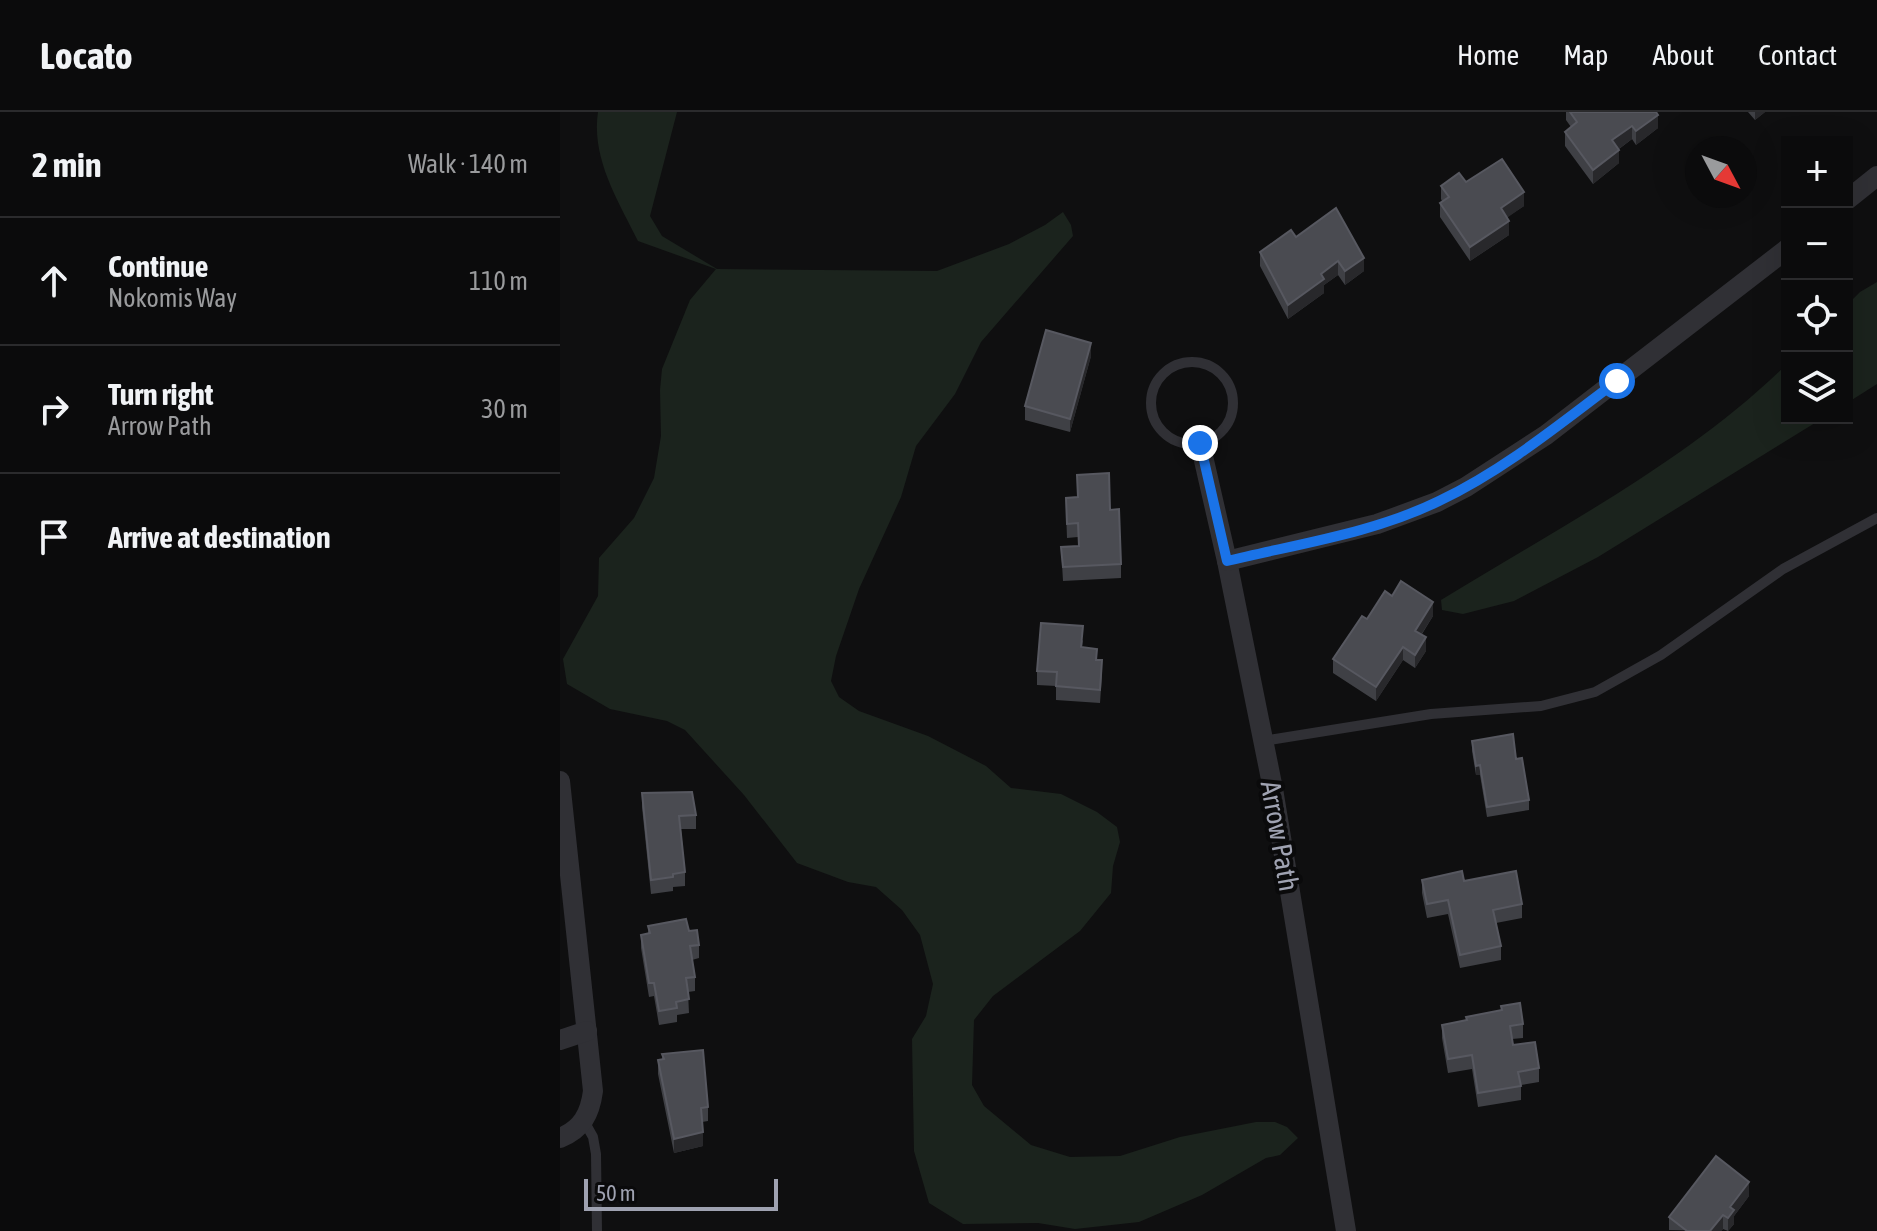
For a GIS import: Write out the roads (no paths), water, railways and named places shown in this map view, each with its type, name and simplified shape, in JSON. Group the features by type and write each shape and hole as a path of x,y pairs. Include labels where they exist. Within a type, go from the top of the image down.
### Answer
{"street":[{"path":"1853,195 1877,176"},
{"path":"1227,561 1377,524 1437,502 1466,487 1546,435 1781,254"},
{"name":"Arrow Path","path":"1200,443 1263,741 1346,1231"},
{"path":"560,781 593,1091 591,1107 584,1121 572,1133 560,1138"},
{"path":"560,1040 587,1031"}],"lane":[{"path":"1197,361 1218,370 1233,393 1231,416 1225,427 1215,437 1200,443 1188,444 1175,440 1157,425 1152,413 1151,401 1159,379 1175,365 1186,362 1197,361"},
{"path":"1263,741 1431,714 1541,706 1595,692 1661,655 1783,569 1877,518"},
{"path":"584,1121 593,1137 596,1154 597,1231"}]}
